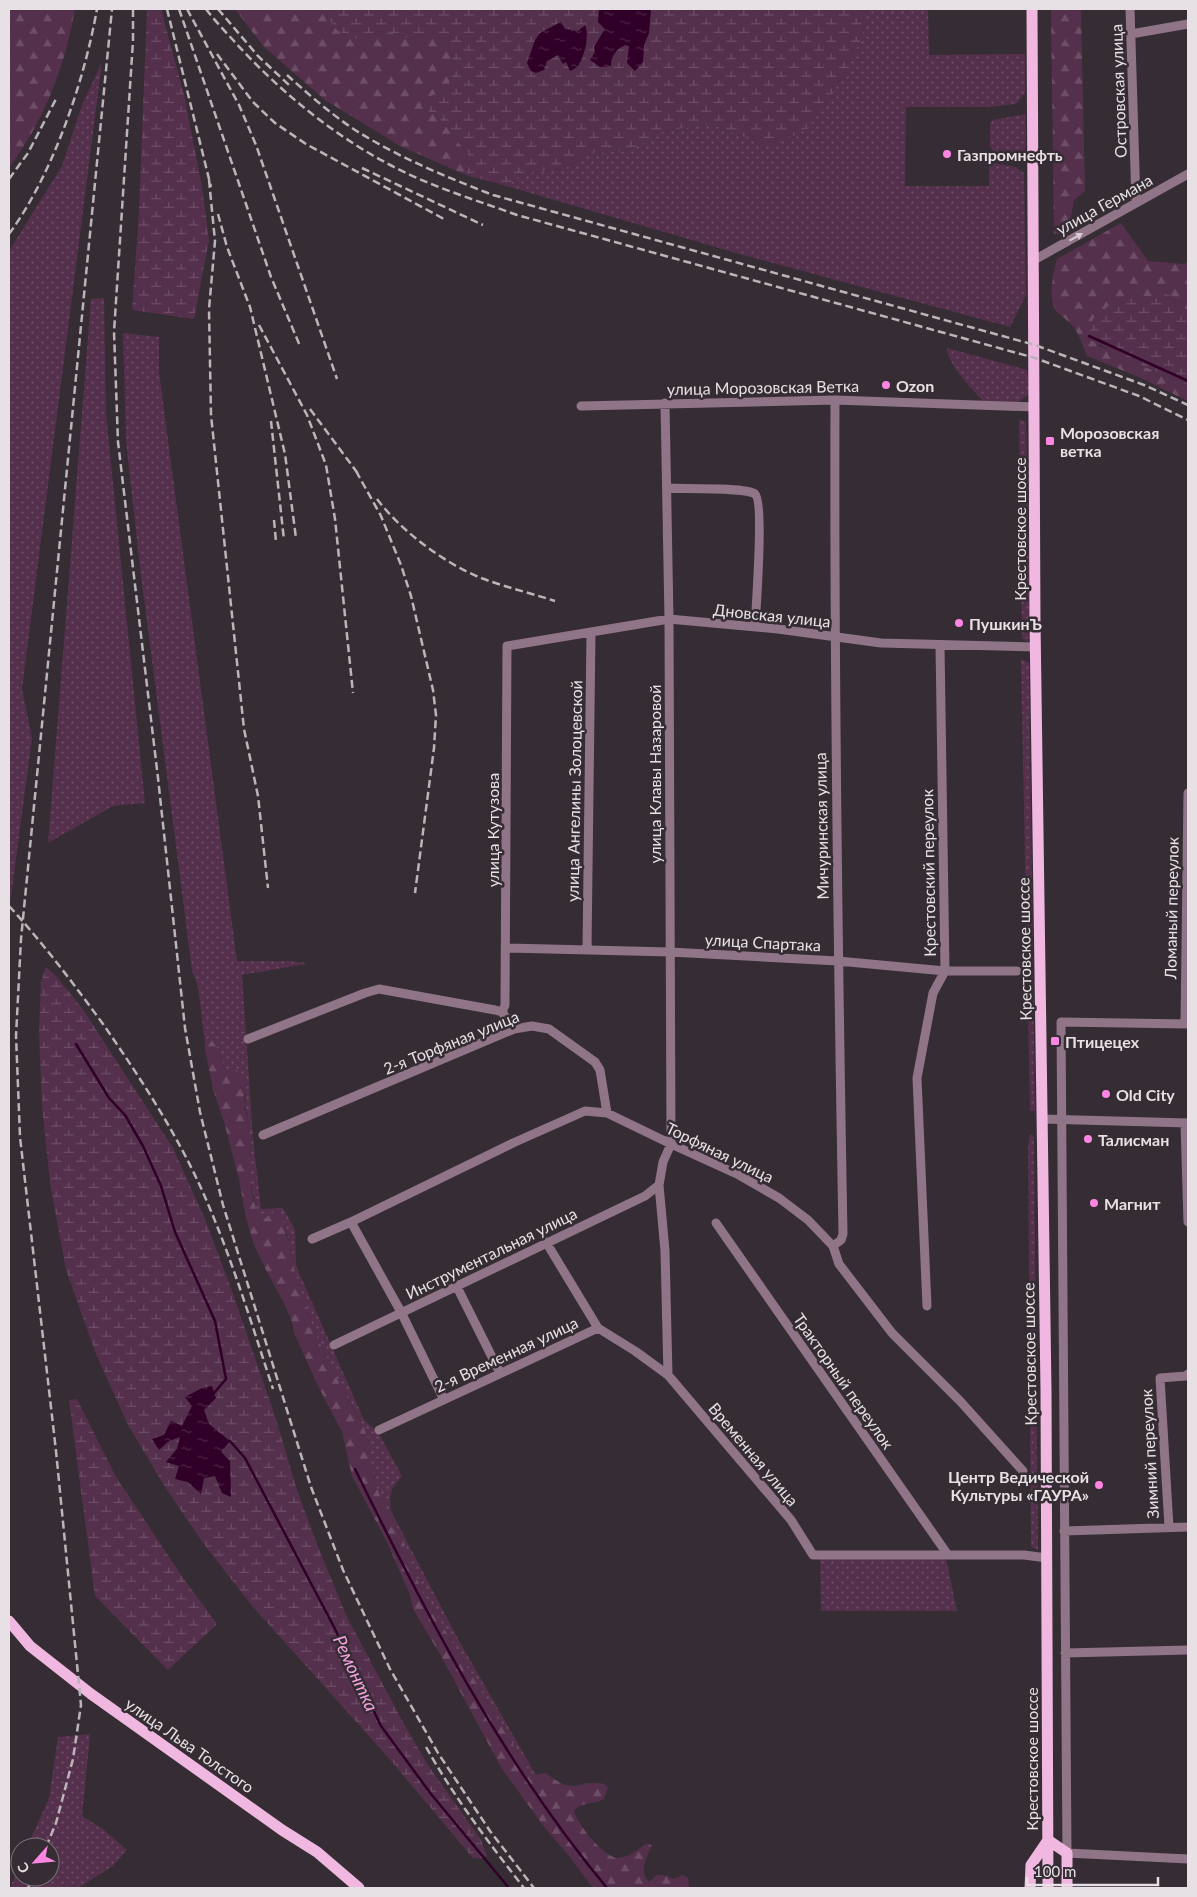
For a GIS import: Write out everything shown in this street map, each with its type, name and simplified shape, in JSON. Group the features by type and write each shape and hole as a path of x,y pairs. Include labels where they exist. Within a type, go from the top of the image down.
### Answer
{"main road":[{"name":"Крестовское шоссе","path":"1032,9 1036,647 1047,1558 1048,1888"},
{"name":"улица Льва Толстого","path":"9,1621 30,1646 91,1694 282,1830 317,1852 359,1888"},
{"path":"1030,1888 1031,1865 1048,1840 1067,1854 1067,1888"}],"street":[{"name":"Островская улица","path":"1130,9 1136,203"},
{"path":"1132,34 1188,24"},
{"name":"улица Германа","path":"1034,260 1188,174"},
{"name":"улица Морозовская Ветка","path":"581,406 835,400 1034,407"},
{"name":"Мичуринская улица","path":"833,1246 841,1240 843,1234 834,637 835,400"},
{"name":"улица Клавы Назаровой","path":"665,403 669,619 671,1144"},
{"path":"667,488 737,490 753,492 756,495 759,504 760,524 755,627"},
{"name":"Дновская улица","path":"507,646 669,619 755,627 881,643 1036,647"},
{"name":"улица Ангелины Золоцевской","path":"587,950 591,632"},
{"name":"Крестовский переулок","path":"927,1306 916,1078 933,992 945,971 940,645"},
{"name":"улица Кутузова","path":"502,1012 505,1005 506,948 507,646"},
{"name":"Ломаный переулок","path":"1186,1023 1188,793"},
{"name":"улица Спартака","path":"506,948 670,952 838,961 945,971 1017,971"},
{"path":"248,1039 379,989 502,1012 514,1029"},
{"path":"1186,1023 1061,1022 1067,1854 1188,1859"},
{"name":"2-я Торфяная улица","path":"263,1135 514,1029 532,1026 549,1028 595,1062 600,1070 607,1113"},
{"name":"Торфяная улица","path":"312,1239 513,1143 585,1111 607,1113 739,1174 779,1198 808,1220 833,1246 839,1264 892,1333 960,1401 1023,1472"},
{"path":"1042,1119 1062,1118 1187,1123 1188,1222"},
{"path":"668,1375 665,1251 659,1185 663,1162 671,1144"},
{"name":"Инструментальная улица","path":"334,1345 645,1196 659,1185"},
{"path":"351,1222 401,1312 444,1400"},
{"name":"Тракторный переулок","path":"716,1224 948,1555"},
{"path":"546,1242 598,1328"},
{"path":"456,1286 500,1373"},
{"name":"2-я Временная улица","path":"379,1430 598,1328 635,1351 668,1375"},
{"name":"Зимний переулок","path":"1169,1527 1160,1378 1186,1376 1188,1374"},
{"name":"Временная улица","path":"668,1375 791,1520 813,1555 1024,1555 1047,1558"},
{"path":"1064,1531 1188,1527"},
{"path":"1065,1653 1188,1650"}],"green space":[{"path":"9,9 75,9 65,52 51,93 33,131 9,168"},
{"path":"147,9 161,9 184,95 202,186 209,240 194,319 132,310 139,211"},
{"path":"235,9 320,9 338,31 375,31 393,33 408,38 433,33 448,44 455,68 447,89 429,97 422,107 441,120 470,157 466,175 400,146 325,100 263,46"},
{"path":"320,9 599,9 598,22 605,28 594,47 611,59 618,49 625,45 629,46 643,62 644,45 649,33 651,9 864,9 863,35 845,74 808,128 771,147 710,124 664,131 628,151 590,153 564,169 524,173 506,186 466,175 470,157 441,120 422,107 429,97 447,89 455,68 448,44 433,33 408,38 393,33 375,31 362,41 338,31","holes":["561,22 565,29 578,31 582,27 587,44 577,68 568,65 566,62 561,62 558,55 547,61 527,63 543,31"]},
{"path":"864,9 928,9 929,55 1025,54 1025,93 1016,104 990,107 906,107 905,186 989,186 989,162 1015,167 1024,173 1026,295 1010,327 743,255 506,186 524,173 564,169 590,153 628,151 664,131 710,124 771,147 863,35"},
{"path":"1051,9 1081,9 1085,191 1074,200 1068,234 1054,234"},
{"path":"102,62 22,689 32,738 10,904 9,251 62,166 82,105"},
{"path":"1026,114 1025,162 994,154 990,146 990,123 993,120"},
{"path":"1121,223 1148,261 1184,264 1188,261 1188,310 1178,308 1172,296 1164,293 1152,296 1125,296 1098,346 1114,351 1145,367 1188,384 1188,401 1141,378 1087,356 1074,327 1054,307 1052,290 1057,259"},
{"path":"1164,293 1172,296 1178,308 1188,310 1188,384 1145,367 1088,339 1093,319 1117,299 1125,296 1152,296"},
{"path":"104,298 106,413 145,803 113,806 48,843 91,299"},
{"path":"123,333 159,337 159,372 237,961 289,961 306,963 242,975 253,1138 261,1209 283,1208 295,1230 296,1266 364,1420 379,1434 402,1476 391,1492 391,1511 458,1639 536,1775 529,1772 421,1590 402,1537 380,1496 374,1480 368,1439 314,1331 295,1274 291,1245 285,1230 266,1218 259,1217 256,1209 249,1174 252,1128 244,1105 246,1094 230,1072 225,1071 220,1053 212,1041 209,1038 205,1043 198,987 192,970 140,567 126,441"},
{"path":"947,348 1027,370 1029,394 1017,403 984,402 967,384 951,362"},
{"path":"1019,419 1026,422 1030,612 1028,642 1022,638"},
{"path":"1021,659 1029,663 1035,1111 1030,1111"},
{"path":"46,967 56,976 82,1008 173,1148 205,1219 232,1291 275,1416 297,1490 347,1617 428,1765 481,1840 487,1856 473,1858 386,1755 253,1607 203,1543 165,1487 128,1425 96,1354 66,1270 50,1183 42,1105 39,1031 41,982","holes":["185,1397 215,1398 204,1410 209,1424 229,1441 221,1452 230,1461 230,1497 222,1493 215,1476 204,1478 201,1494 188,1482 181,1481 179,1466 166,1462 177,1449 181,1437 169,1441 152,1439 164,1435 171,1421 182,1426 192,1406"]},
{"path":"209,1038 220,1053 225,1071 230,1072 235,1069 243,1077 245,1090 244,1108 252,1128 250,1173 256,1207 260,1217 266,1218 275,1211 283,1219 286,1235 291,1245 295,1274 314,1331 341,1387 364,1428 368,1439 374,1480 380,1496 402,1537 421,1590 529,1772 536,1775 546,1773 563,1784 570,1786 595,1783 604,1784 608,1788 604,1799 584,1804 574,1811 580,1824 592,1839 612,1857 618,1858 629,1855 646,1844 652,1845 644,1868 644,1873 649,1882 657,1875 668,1876 673,1879 683,1875 688,1878 689,1888 593,1888 545,1828 502,1769 441,1656 413,1609 410,1595 388,1544 352,1476 342,1432 318,1386 294,1333 285,1305 254,1245 246,1218 239,1179 213,1089 205,1049 205,1043"},
{"path":"1030,1134 1034,1136 1038,1550 1031,1547 1028,1146"},
{"path":"77,1399 116,1477 181,1575 217,1624 168,1670 95,1596 69,1400"},
{"path":"820,1553 945,1554 957,1611 821,1611"},
{"path":"90,1734 82,1816 103,1829 127,1850 113,1866 78,1888 10,1888 60,1887 60,1837 31,1837 49,1798 58,1737"}],"water":[{"path":"599,9 651,9 649,33 644,45 643,62 635,71 627,63 629,46 625,45 615,53 611,66 600,67 590,60 595,52 594,47 605,29 598,22"},
{"path":"561,22 565,29 578,31 585,25 587,41 580,63 570,71 566,62 563,64 558,55 547,61 544,70 536,73 531,71 527,63 535,40 540,33"},
{"path":"212,1386 216,1398 204,1410 209,1424 230,1441 221,1452 230,1461 231,1497 222,1493 215,1476 204,1478 201,1494 188,1482 175,1479 179,1466 166,1462 177,1449 180,1437 169,1441 159,1450 152,1439 164,1435 171,1421 182,1426 192,1406 185,1397 202,1388"}],"waterway":[{"path":"1089,336 1188,381"},
{"path":"76,1044 109,1098 125,1115 143,1146 161,1186 175,1232 215,1321 226,1379 214,1393"},
{"name":"Ремонтка","path":"230,1441 245,1458 334,1627 381,1726 431,1794 509,1888"},
{"path":"355,1469 410,1579 500,1739 533,1790 607,1888"}],"railway":[{"path":"9,234 39,184 65,126 84,67 97,9"},
{"path":"50,1837 56,1823 73,1759 81,1705 56,1451 20,1137 16,1036 21,939 112,9"},
{"path":"133,9 133,41 114,332 118,442 158,778 185,1028 200,1112 223,1205 311,1487 343,1570 390,1669 438,1753 490,1831 534,1888"},
{"path":"167,9 211,187"},
{"path":"179,9 271,277 300,346"},
{"path":"187,9 239,105 256,145 337,379"},
{"path":"206,9 269,77 309,111 373,156 426,182 517,215 1035,358 1139,396 1188,420"},
{"path":"218,9 258,56 290,86"},
{"path":"217,54 253,102 275,123 306,144 444,219"},
{"path":"287,75 311,97 371,140 422,166 493,195 1035,345 1144,385 1188,405"},
{"path":"9,179 28,153 56,99"},
{"path":"362,168 483,225"},
{"path":"209,180 215,241 209,309 211,415 244,729 258,796 268,888"},
{"path":"218,214 227,247 250,307 285,454 296,538"},
{"path":"259,325 307,415 326,465 335,519 353,693"},
{"path":"310,409 359,475"},
{"path":"271,421 284,540"},
{"path":"356,471 381,516 401,565 411,596 433,690 436,715 434,748 415,893"},
{"path":"377,499 398,523 424,545 453,564 481,578 555,601"},
{"path":"274,520 276,542"},
{"path":"9,906 58,964 103,1024 171,1130 205,1197 224,1244 273,1389"},
{"path":"426,1747 460,1802 524,1888"}],"place":[{"name":"Газпромнефть","path":"947,154"},
{"name":"Ozon","path":"886,385"},
{"name":"Морозовская ветка","path":"1050,441"},
{"name":"ПушкинЪ","path":"959,623"},
{"name":"Птицецех","path":"1055,1041"},
{"name":"Old City","path":"1106,1094"},
{"name":"Талисман","path":"1088,1139"},
{"name":"Магнит","path":"1094,1203"},
{"name":"Центр Ведической Культуры «ГАУРА»","path":"1099,1485"}]}
